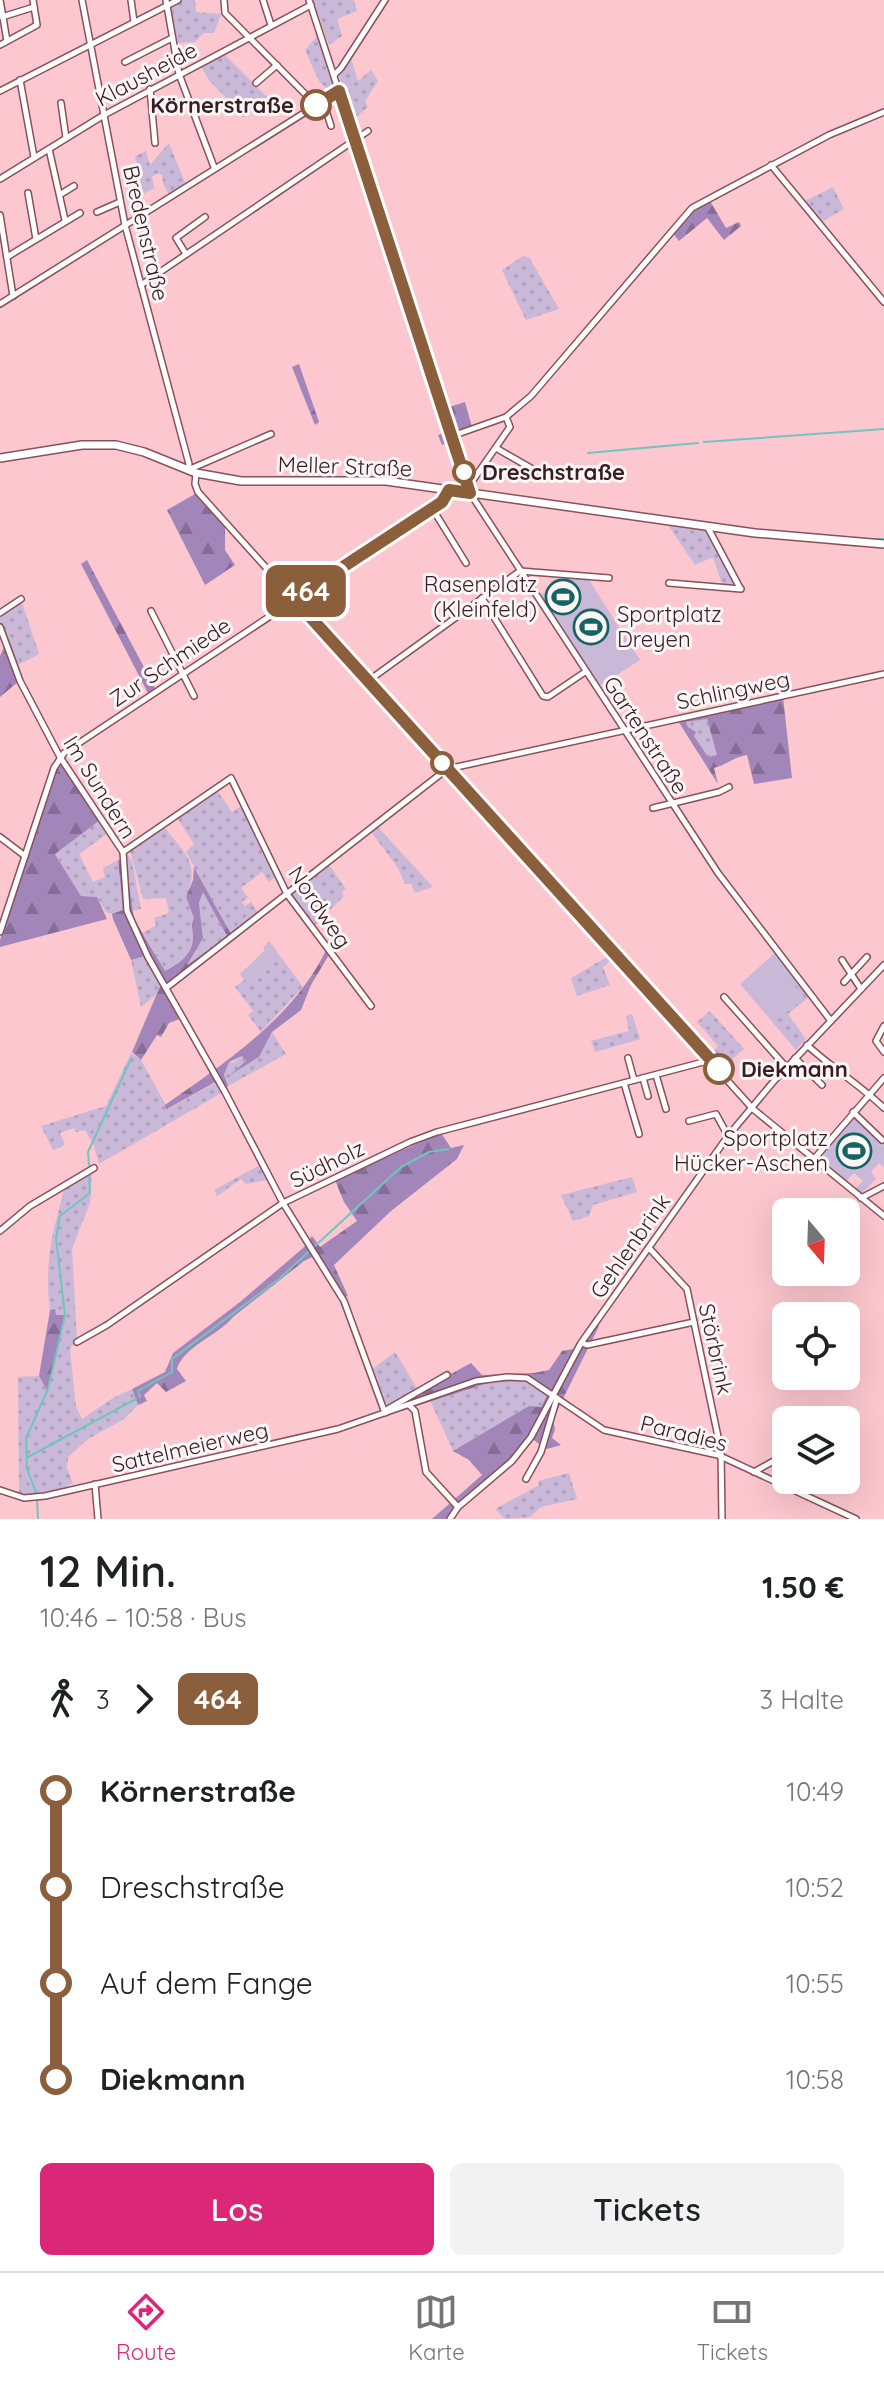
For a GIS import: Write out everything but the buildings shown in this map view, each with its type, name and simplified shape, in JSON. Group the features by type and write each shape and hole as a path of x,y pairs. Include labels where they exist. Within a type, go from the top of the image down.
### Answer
{"main road":[{"name":"Meller Straße","path":"0,458 101,444 133,449 192,472 241,481 386,481 449,490 469,489 706,526 806,539 884,544"}],"street":[{"path":"0,0 3,43 37,25 34,3 2,17"},
{"name":"Bredenstraße","path":"82,0 125,225 198,492 752,1106 884,1216"},
{"path":"131,0 134,22"},
{"path":"0,91 166,3 178,0"},
{"path":"224,0 225,13 316,105"},
{"path":"263,0 271,25"},
{"path":"334,75 385,0"},
{"name":"Klausheide","path":"0,179 104,115 310,2"},
{"name":"Gartenstraße","path":"310,2 469,489 718,873 831,1021"},
{"path":"166,3 179,74 215,168"},
{"path":"125,62 172,38"},
{"path":"256,83 277,65"},
{"path":"20,80 34,157"},
{"path":"150,89 155,143"},
{"path":"0,304 339,91"},
{"path":"323,101 331,126"},
{"path":"61,103 66,138"},
{"path":"452,436 506,417 531,396 692,208 829,135 884,112"},
{"path":"141,285 368,131"},
{"path":"49,149 65,220"},
{"path":"771,165 884,302"},
{"path":"61,195 74,186"},
{"path":"28,193 36,239"},
{"path":"97,212 120,202"},
{"path":"7,257 80,213"},
{"path":"0,215 13,296"},
{"path":"186,254 176,238 205,217"},
{"path":"469,489 510,427 506,417"},
{"path":"192,472 271,434"},
{"path":"496,448 536,471"},
{"name":"Zur Schmiede","path":"60,757 444,500 449,490"},
{"path":"432,508 466,563"},
{"path":"669,583 741,589 706,526"},
{"path":"368,681 520,571 609,578"},
{"path":"482,598 543,696 548,697 585,672"},
{"path":"0,613 21,599"},
{"path":"151,611 194,696"},
{"name":"Im Sundern","path":"0,627 20,681 60,757 123,852 127,911 166,988 283,1203 344,1301 385,1413"},
{"name":"Schlingweg","path":"447,769 884,674"},
{"path":"0,932 60,757"},
{"path":"166,988 447,769"},
{"name":"Nordweg","path":"123,852 231,778 287,894 371,1006"},
{"path":"653,808 729,787"},
{"path":"0,837 25,856"},
{"path":"844,982 867,957"},
{"path":"842,960 861,989"},
{"name":"Gehlenbrink","path":"450,1519 458,1507 523,1448 555,1396 581,1343 728,1136 786,1067 884,965"},
{"path":"724,997 786,1067"},
{"path":"884,1026 876,1041 884,1052"},
{"path":"807,1045 884,1108"},
{"path":"628,1058 634,1080"},
{"path":"795,1058 822,1085"},
{"name":"Südholz","path":"77,1342 107,1325 283,1203 410,1142 437,1132 711,1060"},
{"path":"656,1075 666,1109"},
{"path":"643,1078 648,1096"},
{"path":"814,1159 884,1078"},
{"path":"624,1083 639,1134"},
{"path":"853,1112 882,1140"},
{"path":"689,1121 716,1114 728,1136"},
{"path":"0,1231 30,1206 94,1168"},
{"path":"861,1198 884,1186"},
{"name":"Störbrink","path":"649,1248 687,1289 721,1456 722,1519"},
{"path":"581,1343 587,1345 694,1322"},
{"name":"Sattelmeierweg","path":"385,1413 447,1375"},
{"name":"Sattelmeierweg","path":"0,1490 33,1498 338,1429 476,1381 527,1378 555,1396"},
{"name":"Gehlenbrink","path":"526,1479 541,1452 555,1396"},
{"name":"Paradies","path":"555,1396 604,1430 721,1456 856,1519"},
{"path":"411,1404 426,1472 458,1507"},
{"path":"754,1472 772,1462"},
{"path":"95,1484 98,1519"}],"shaded area":[{"path":"181,0 195,0 196,12 221,14 214,33 204,33 195,42 176,43 169,7"},
{"path":"313,0 354,0 357,11 337,19 342,36 329,45"},
{"path":"318,35 336,87 331,93 319,81 305,50"},
{"path":"223,53 270,100 244,117 209,80 200,65"},
{"path":"351,58 358,81 371,70 378,81 365,101 368,107 353,120 339,75"},
{"path":"169,143 186,185 169,195 162,175 158,173 152,177 154,188 143,194 135,156 146,151 150,165"},
{"path":"833,187 844,209 820,223 803,202"},
{"path":"523,256 529,257 559,309 526,320 502,270"},
{"path":"666,522 707,529 738,587 723,587 713,557 695,565"},
{"name":"Sportplatz Dreyen","path":"570,576 587,577 640,660 599,686 541,595"},
{"path":"21,600 39,654 16,666 0,622 0,613"},
{"path":"707,719 717,755 708,757 685,722"},
{"path":"216,789 232,812 243,805 277,876 269,882 262,872 241,888 248,897 242,902 245,906 251,902 259,914 231,934 186,852 194,844 176,816"},
{"path":"100,820 108,833 79,854 93,882 105,877 103,868 118,860 123,910 112,914 106,912 97,897 81,896 55,853"},
{"path":"163,825 191,866 192,875 186,897 194,918 191,949 165,971 143,933 156,925 154,918 169,913 166,898 143,899 130,850"},
{"path":"377,826 433,887 415,893 411,884 405,884 398,868 372,833"},
{"path":"125,851 132,861 141,909 131,911"},
{"path":"328,863 346,889 342,892 344,896 328,912 308,880"},
{"path":"303,884 327,913 313,927 291,896"},
{"path":"203,891 227,936 185,968 203,938 199,903"},
{"path":"269,941 303,987 261,1032 248,1015 253,1011 235,987 251,975 256,980 274,961 263,948"},
{"path":"265,950 274,961 256,980 251,975 244,980 240,974"},
{"path":"776,952 810,996 788,1014 806,1039 796,1050 740,984"},
{"path":"612,954 615,957 603,967 610,985 577,996 571,978"},
{"path":"147,956 161,984 158,993 141,1007 131,960"},
{"path":"772,960 805,998 775,1022 743,984"},
{"path":"710,1011 744,1049 722,1068 710,1054 718,1046 697,1022"},
{"path":"632,1014 640,1039 595,1052 591,1041 629,1031 626,1016"},
{"path":"272,1032 286,1054 228,1086 224,1075 229,1061 232,1063 242,1056 246,1061 238,1070 259,1057"},
{"path":"131,1053 141,1060 168,1109 217,1082 223,1092 99,1164 85,1130 76,1132 74,1128 60,1133 65,1145 53,1150 41,1126 106,1106"},
{"name":"Sportplatz Hücker-Aschen","path":"853,1115 884,1143 884,1167 879,1163 871,1172 876,1179 861,1194 855,1189 863,1181 854,1173 845,1182 817,1158"},
{"path":"260,1165 268,1180 246,1184 241,1179 217,1196 214,1190"},
{"path":"92,1174 90,1203 72,1249 77,1340 70,1349 76,1407 82,1419 132,1389 138,1405 124,1419 88,1439 68,1457 67,1468 73,1484 67,1485 68,1488 19,1495 18,1377 39,1376 48,1392 65,1316 56,1315 55,1310 50,1310 48,1278 53,1235 64,1190"},
{"path":"632,1177 637,1192 593,1205 589,1216 573,1221 561,1195"},
{"path":"395,1352 418,1390 387,1409 371,1370"},
{"path":"529,1381 547,1395 541,1407 529,1407 453,1451 430,1400 491,1382"},
{"path":"569,1473 577,1499 541,1507 530,1517 505,1519 495,1509 539,1485 538,1481"}],"green space":[{"path":"710,201 726,228 739,222 741,226 724,240 707,218 679,241 673,233 694,209"},
{"path":"299,364 319,422 315,425 292,367"},
{"path":"465,402 472,427 449,434 451,442 442,445 438,435 447,432 440,410"},
{"path":"195,494 225,525 225,550 235,565 205,585 167,510"},
{"path":"87,560 155,688 148,693 81,564"},
{"path":"4,647 18,682 0,697 0,656"},
{"path":"783,697 792,778 754,784 747,755 714,768 718,784 678,721","holes":["707,719 717,755 708,757 694,736 696,732 686,722"]},
{"path":"63,764 100,820 55,854 81,896 97,897 107,919 0,947 57,765"},
{"path":"125,857 134,919 165,971 191,949 194,918 186,897 194,867 231,934 227,936 203,892 199,903 203,938 187,965 216,945 220,949 171,989 169,996 182,1018 169,1023 161,1037 157,1035 141,1060 132,1052 161,984 149,955 131,960 113,919 112,914 123,910 118,860"},
{"path":"327,948 330,953 311,985 301,1010 272,1032 259,1057 230,1075 246,1061 242,1056 229,1062 224,1075 228,1086 224,1089 219,1080 167,1109 165,1105 234,1055 278,1017 297,996"},
{"path":"441,1133 451,1148 464,1145 457,1159 391,1211 334,1265 348,1296 343,1298 314,1256 304,1261 187,1354 177,1369 186,1381 166,1392 157,1383 144,1395 147,1401 138,1405 132,1389 165,1372 173,1353 240,1302 303,1248 312,1236 320,1247 357,1221 344,1202 335,1180"},
{"path":"55,1309 56,1315 65,1315 48,1392 39,1376 50,1310"},
{"path":"595,1316 599,1326 553,1419 555,1429 552,1438 561,1445 547,1449 529,1437 512,1457 452,1510 448,1519 432,1519 482,1475 469,1460 453,1451 529,1406 541,1407 547,1395 529,1381 491,1382 392,1414 387,1409 471,1363 482,1375 549,1370 562,1351 573,1349"}],"waterway":[{"path":"704,442 884,429"},
{"path":"588,453 698,443"},
{"path":"862,539 884,539"},
{"path":"835,544 860,546"},
{"path":"89,1165 88,1152 131,1059"},
{"path":"140,1397 138,1391 172,1372 172,1359 279,1279 401,1167 429,1152 449,1149"},
{"path":"37,1495 27,1469 26,1438 48,1389 65,1315 56,1238 60,1216 90,1193 89,1177"},
{"path":"28,1457 136,1399"},
{"path":"37,1500 38,1519"}],"bus line":[{"name":"464","path":"316,105 339,91 470,493 449,490 442,502 294,599 719,1069"}],"place":[{"name":"Körnerstraße","path":"316,105"},
{"name":"Dreschstraße","path":"464,472"},
{"name":"Rasenplatz (Kleinfeld)","path":"563,597"},
{"name":"Sportplatz Dreyen","path":"591,627"},
{"name":"Diekmann","path":"719,1069"},
{"name":"Sportplatz Hücker-Aschen","path":"854,1151"}]}
